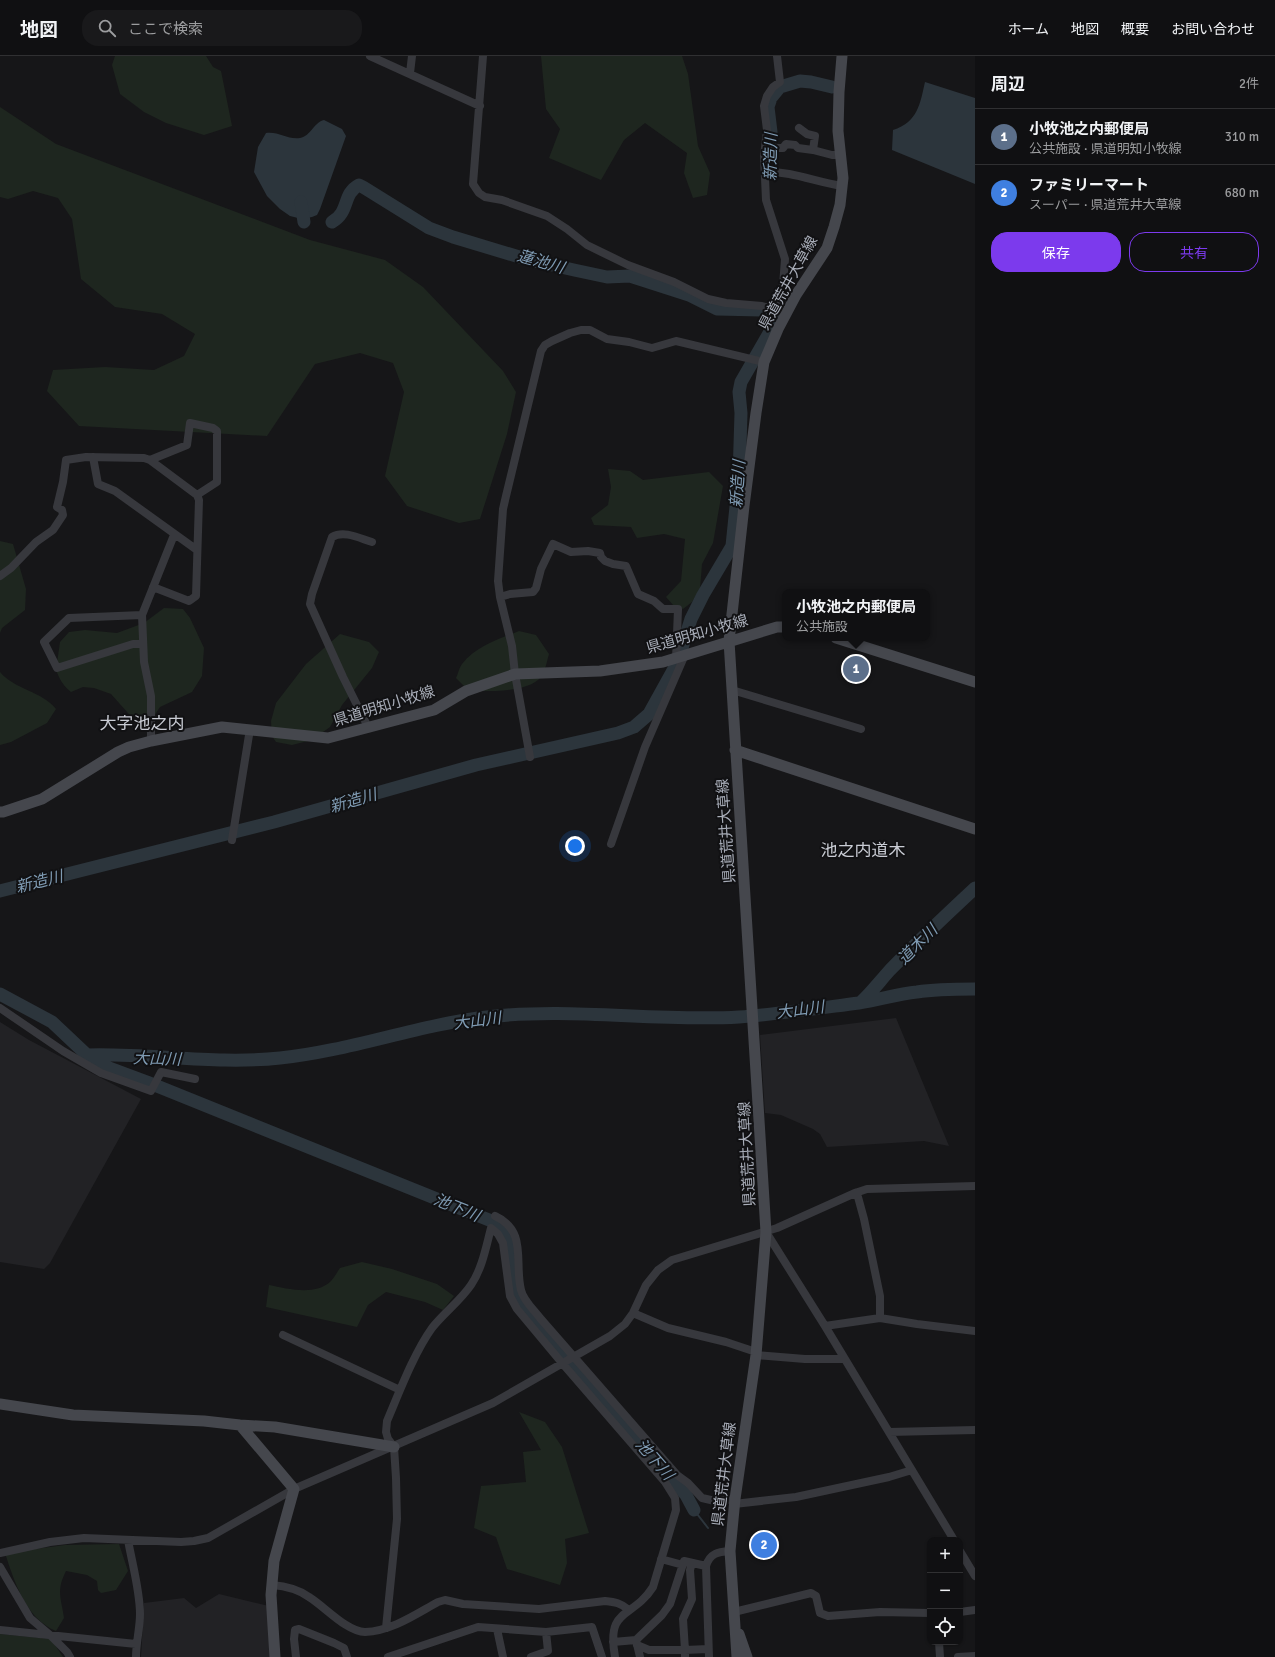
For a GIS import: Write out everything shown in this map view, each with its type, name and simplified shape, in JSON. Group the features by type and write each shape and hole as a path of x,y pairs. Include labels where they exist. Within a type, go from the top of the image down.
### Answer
{"main road":[{"name":"県道荒井大草線","path":"737,1657 730,1551 734,1502 756,1354 766,1232 729,641 744,506 764,362 778,329 783,311 796,295 827,248 838,215 842,186 838,123 842,56"},
{"name":"県道明知小牧線","path":"0,812 42,799 118,752 129,747 151,741 222,727 328,738 434,710 466,691 515,674 600,671 663,662 680,658 729,641 777,627 782,627"},
{"path":"845,641 975,682"},
{"path":"736,750 975,829"},
{"path":"0,1404 73,1415 204,1421 240,1426 275,1427 394,1447"},
{"path":"240,1426 294,1489 274,1561 272,1585 275,1657"},
{"name":"県道荒井大草線","path":"734,1617 747,1657"}],"street":[{"path":"370,56 480,106"},
{"path":"410,73 412,56"},
{"path":"483,56 473,184 478,193 485,197 502,200 547,216 567,228 587,245 628,265 674,282 708,299 726,303 762,306 783,311 782,298 785,259 766,200 765,172 767,130 764,106 772,87 780,82 777,56"},
{"path":"799,128 807,134 815,136 814,150"},
{"path":"765,148 783,148 786,144 832,155 840,155"},
{"path":"765,172 799,176 819,182 842,186"},
{"path":"530,757 515,674 512,646 500,597 498,581 504,503 544,345 570,333 590,330 607,339 629,342 652,348 676,341 764,362"},
{"path":"150,460 187,445 190,423 213,428 217,431 217,482 197,495"},
{"path":"94,457 98,484 115,491 174,535 197,550"},
{"path":"0,576 11,568 36,542 54,530 63,515 62,510 57,507 66,460 94,457 144,458 150,460 197,495 199,500 196,596 189,601 153,587"},
{"path":"368,727 343,677 310,604 312,594 332,537 343,533 372,542"},
{"path":"151,741 151,696 146,678 142,615 174,535"},
{"path":"500,597 510,594 533,592 536,588 541,569 553,544 571,552 588,551 600,554 600,557 605,561 626,566 638,594 654,601 663,609 678,609 680,658 645,747 611,844"},
{"path":"142,615 69,618 44,642 57,668 133,644 143,644"},
{"path":"732,690 861,729"},
{"path":"232,840 250,729"},
{"path":"0,1008 63,1051 101,1073 151,1091 161,1072 196,1079"},
{"path":"0,1553 50,1542 84,1538 194,1541 208,1538 294,1489 493,1403 610,1336 625,1324 633,1313 646,1285 658,1270 672,1260 766,1232 790,1223 855,1192 867,1189 975,1186"},
{"path":"855,1192 858,1197 864,1219 880,1296 880,1318"},
{"path":"495,1216 507,1222 513,1230 517,1248 521,1291 523,1295 540,1318 677,1475 688,1483 702,1498 715,1501 734,1502 796,1497 889,1478 912,1470"},
{"path":"386,1628 397,1519 394,1447 388,1439 386,1432 387,1421 400,1390 432,1328 455,1306 471,1284 479,1268 491,1228 498,1234 503,1244 510,1296 517,1309 665,1482 675,1498 676,1510 653,1587 646,1598 629,1610 616,1622 612,1632 615,1657"},
{"path":"766,1232 825,1326 952,1537"},
{"path":"633,1313 668,1328 726,1342 756,1354 805,1359 844,1359"},
{"path":"825,1326 880,1318 917,1324 975,1330"},
{"path":"283,1335 400,1390"},
{"path":"889,1432 975,1430"},
{"path":"128,1540 140,1614 136,1644 136,1657"},
{"path":"613,1642 637,1642 649,1650 662,1653 708,1653 706,1566 708,1559 714,1554 730,1551"},
{"path":"963,1556 975,1576"},
{"path":"661,1559 682,1565"},
{"path":"637,1642 670,1604 684,1561 706,1566"},
{"path":"685,1653 683,1619 692,1599 690,1570 692,1563"},
{"path":"0,1567 30,1618 50,1635 70,1657"},
{"path":"272,1585 290,1588 309,1596 345,1625 364,1632 386,1628 445,1600 463,1604 539,1609 610,1601 620,1603 629,1610"},
{"path":"734,1617 811,1593 816,1596 820,1613 828,1616 880,1612 927,1613"},
{"path":"963,1612 975,1610"},
{"path":"391,1656 478,1627 546,1632 592,1627 602,1657"},
{"path":"296,1657 294,1638 295,1630 299,1629 344,1648 347,1657"},
{"path":"497,1629 503,1657"},
{"path":"0,1630 136,1644"},
{"path":"531,1657 548,1651 546,1632"},
{"path":"637,1642 640,1657"},
{"path":"939,1645 940,1657"},
{"path":"958,1657 975,1656"}],"shaded area":[{"path":"115,56 206,56 213,67 221,71 232,126 204,135 166,123 144,112 120,94 112,65"},
{"path":"541,56 682,56 688,74 698,146 710,173 707,195 693,198 684,173 687,153 645,123 624,140 601,180 549,158 560,129 546,109"},
{"path":"925,82 975,98 975,184 892,150 893,130 901,127 913,117 919,105"},
{"path":"0,107 56,144 310,240 385,260 423,287 503,371 516,392 507,434 480,519 459,523 407,506 385,476 404,392 393,363 360,353 315,364 267,436 79,426 47,391 53,370 105,367 154,370 184,356 195,334 162,314 115,307 81,279 72,219 58,198 33,191 8,199 0,197"},
{"path":"324,120 342,129 346,136 317,215 302,219 290,216 280,209 267,196 254,172 258,147 266,133 275,133 291,138 300,138 307,135 318,123"},
{"path":"608,469 630,471 643,480 709,472 723,486 713,543 702,564 700,589 692,602 683,609 674,606 666,597 681,581 685,539 664,534 637,538 631,527 594,525 591,518 608,505 611,487"},
{"path":"0,541 13,544 26,589 25,610 2,628 0,633"},
{"path":"164,608 183,609 190,618 204,648 202,676 192,692 160,707 152,719 148,733 144,731 111,694 94,688 83,687 71,692 62,683 54,664 57,663 60,642 69,632 85,630 117,633 144,623"},
{"path":"519,631 536,635 549,654 541,677 535,682 527,686 507,690 469,691 456,678 462,664 474,652 496,640"},
{"path":"340,634 369,642 379,652 372,668 342,705 330,727 312,740 292,745 276,742 272,736 271,721 276,703 306,664"},
{"path":"0,672 13,683 43,698 56,709 47,723 11,742 0,745"},
{"path":"896,1018 949,1146 924,1141 827,1147 820,1134 813,1129 781,1115 765,1113 760,1035"},
{"path":"0,1022 29,1040 141,1099 50,1263 44,1269 0,1262"},
{"path":"362,1262 392,1269 437,1284 454,1296 443,1310 425,1302 386,1292 368,1305 357,1327 266,1307 269,1285 302,1290 318,1289 331,1281 340,1268"},
{"path":"519,1412 545,1422 562,1447 589,1533 565,1539 567,1563 560,1585 507,1569 496,1537 474,1528 481,1486 526,1482 523,1452 541,1450"},
{"path":"119,1544 128,1571 116,1590 101,1593 98,1590 97,1581 87,1575 66,1571 60,1589 64,1618 56,1631 37,1618 29,1608 17,1587 5,1553 65,1545"},
{"path":"219,1594 269,1606 271,1657 141,1657 144,1603 184,1598 196,1608"},
{"path":"0,1634 51,1639 63,1657 0,1657"}],"waterway":[{"name":"新造川","path":"768,157 771,132 768,107 771,98 780,87 800,81 832,87"},
{"name":"蓮池川","path":"332,222 338,218 350,193 359,185 429,228 453,237 526,259 574,270 607,277 630,276 689,295 717,309 761,310 779,316"},
{"name":"蓮池川","path":"301,202 304,222"},
{"name":"新造川","path":"681,651 691,619 703,595 732,546 739,477 741,413 739,392 741,382 779,316"},
{"name":"新造川","path":"0,891 274,822 476,765 618,733 634,727 649,714 675,667"},
{"name":"道木川","path":"861,1002 890,970 975,888"},
{"name":"大山川","path":"87,1055 208,1060 256,1060 306,1055 435,1026 487,1017 550,1013 676,1018 739,1017 784,1013 859,1003 924,991 975,989"},
{"name":"池下川","path":"0,994 52,1022 87,1055 104,1066 499,1224 504,1230 509,1242 512,1282 521,1305 686,1495 694,1510"},
{"path":"694,1510 708,1528"}],"place":[{"name":"小牧池之内郵便局","path":"856,669"},
{"name":"ファミリーマート","path":"764,1545"}],"district":[{"name":"大字池之内","path":"142,723"},
{"name":"池之内道木","path":"863,850"}]}
